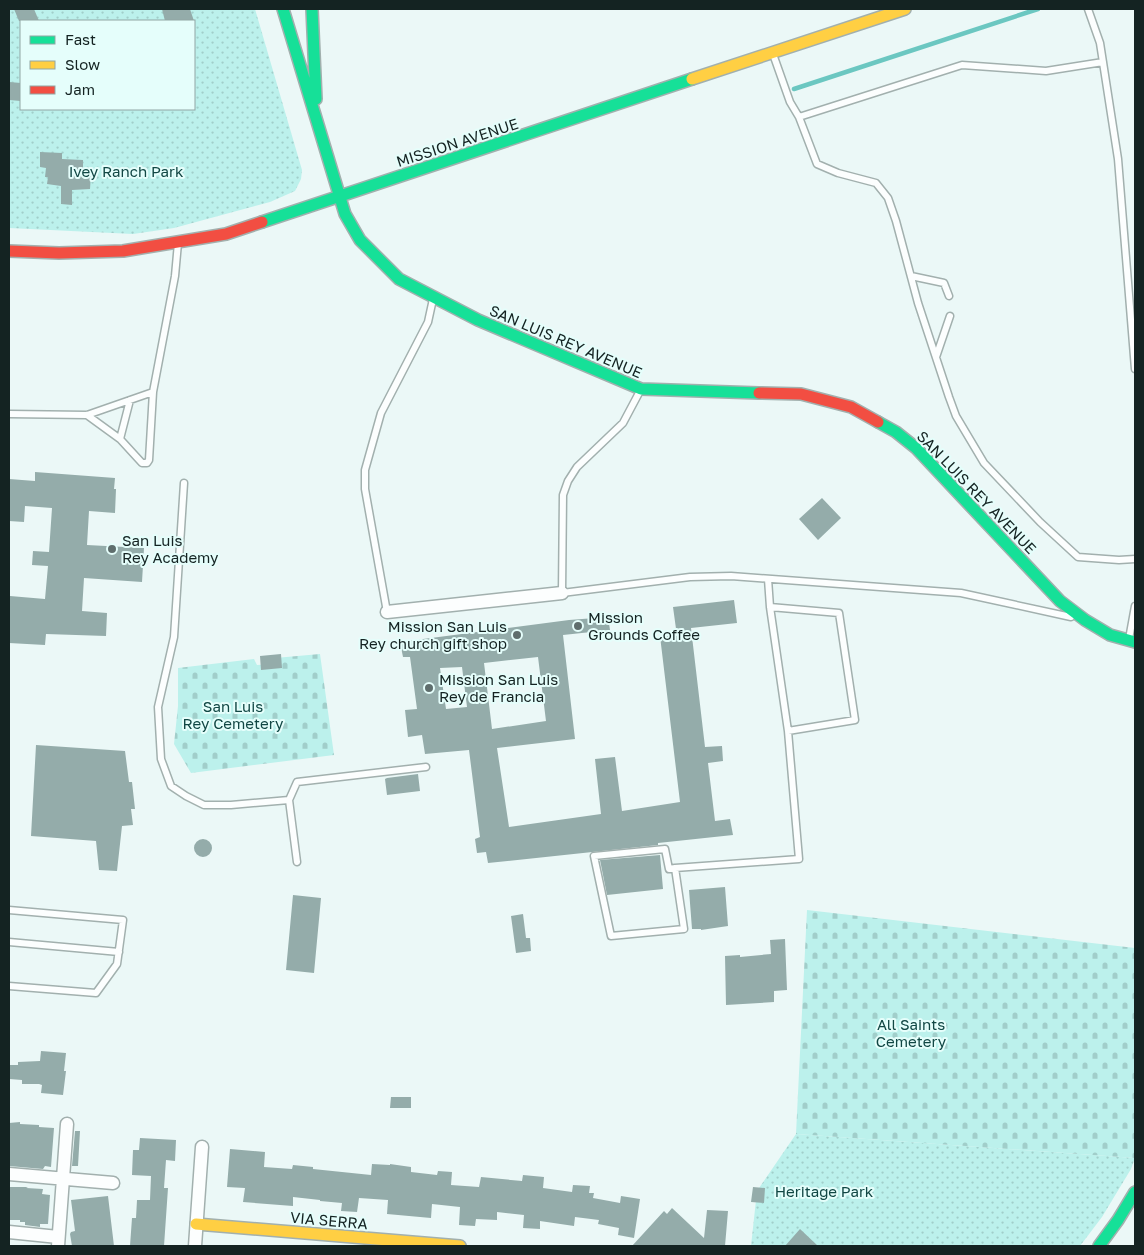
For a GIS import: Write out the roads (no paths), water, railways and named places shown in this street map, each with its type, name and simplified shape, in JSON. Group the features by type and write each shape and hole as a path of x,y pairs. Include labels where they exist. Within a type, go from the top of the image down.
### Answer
{"street":[{"path":"283,9 317,124"},
{"path":"312,9 317,124"},
{"name":"MISSION AVENUE","path":"9,251 59,253 123,251 226,234 905,9"},
{"name":"SAN LUIS REY AVENUE","path":"317,124 345,214 360,240 399,279 478,320 641,389 801,394 851,407 896,432 916,448 1060,601 1085,620 1110,634 1132,641"},
{"path":"387,612 562,593"},
{"path":"9,1232 58,1242 67,1124"},
{"path":"195,1246 202,1147"},
{"path":"9,1174 113,1183"},
{"path":"1099,1246 1135,1192"},
{"name":"VIA SERRA","path":"196,1224 460,1246"}],"lane":[{"path":"1088,9 1100,42 1118,159 1135,369"},
{"path":"773,52 790,102 799,117 817,164 838,173 876,183 888,198 949,398 956,416 984,463 1040,522 1078,557 1119,560 1135,559"},
{"path":"799,117 962,65 1046,71 1103,62"},
{"path":"87,415 120,438 142,463 147,463 149,460 154,392 175,276 178,242"},
{"path":"911,276 944,283 949,296"},
{"path":"387,612 365,489 365,470 381,413 428,322 433,296"},
{"path":"936,356 950,316"},
{"path":"641,389 623,423 577,467 568,481 563,495 562,593 690,578 731,576 961,593 1085,620"},
{"path":"9,414 87,415 154,392"},
{"path":"120,438 130,400"},
{"path":"184,483 174,637 158,707 161,759 171,786 204,805 232,805 289,800"},
{"path":"675,868 684,929 611,936 594,856 665,849 669,869 675,868 799,859 788,731 770,607 768,579"},
{"path":"1132,641 1135,606"},
{"path":"770,607 839,613 855,720 788,731"},
{"path":"297,862 289,800 297,782 426,767"},
{"path":"9,910 123,920 118,964 96,993 9,986"},
{"path":"9,942 119,952"}],"waterway":[{"path":"794,89 1038,9"}],"place":[{"name":"San Luis Rey Academy","path":"112,549"},
{"name":"Mission Grounds Coffee","path":"578,626"},
{"name":"Mission San Luis Rey church gift shop","path":"517,635"},
{"name":"Mission San Luis Rey de Francia","path":"429,688"}],"park label":[{"name":"Ivey Ranch Park","path":"126,171"},
{"name":"San Luis Rey Cemetery","path":"233,714"},
{"name":"All Saints Cemetery","path":"911,1032"},
{"name":"Heritage Park","path":"824,1191"}]}
